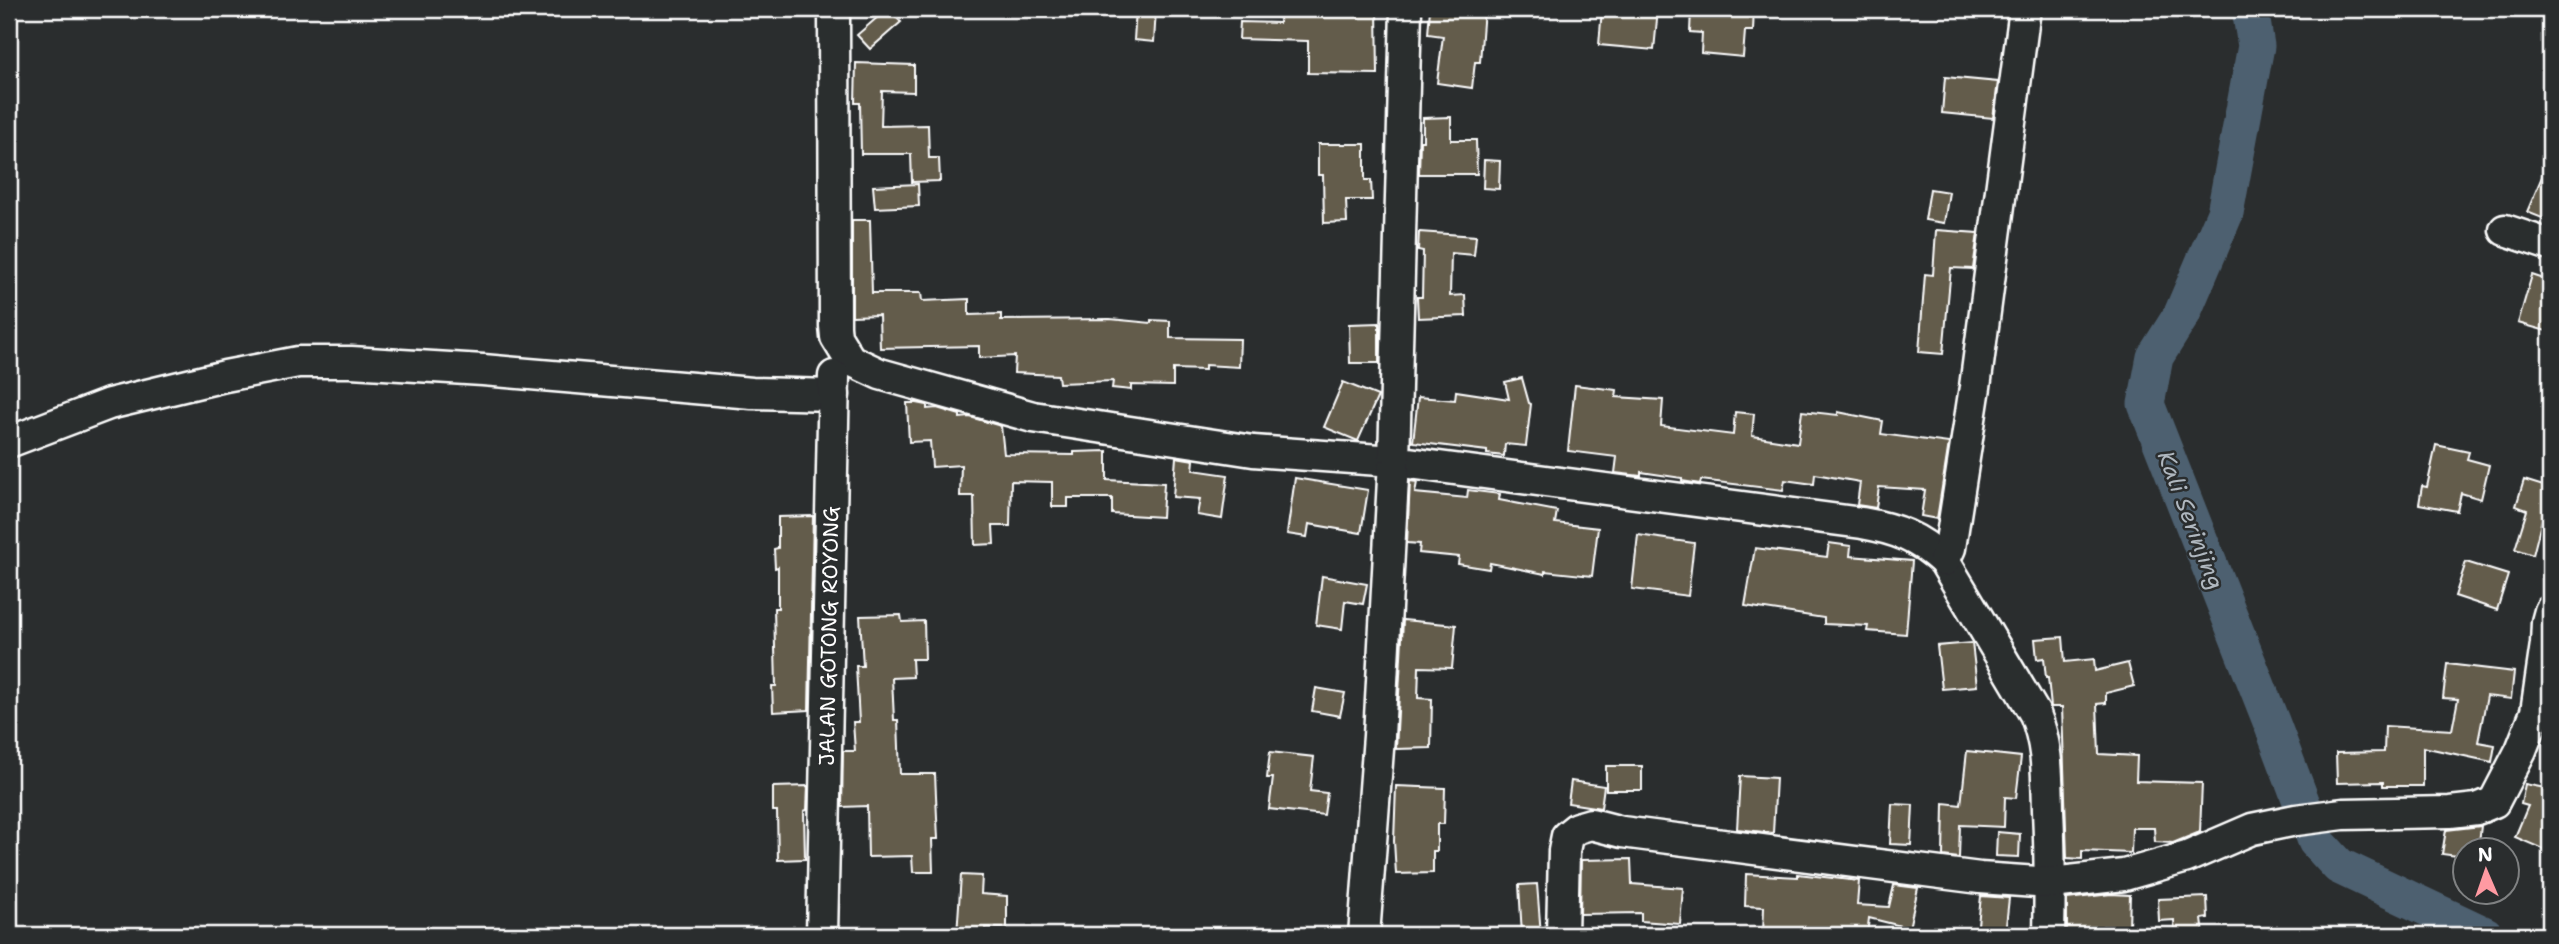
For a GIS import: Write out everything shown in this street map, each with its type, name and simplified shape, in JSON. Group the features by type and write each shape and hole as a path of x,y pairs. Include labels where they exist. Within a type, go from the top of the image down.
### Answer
{"street":[{"name":"JALAN GOTONG ROYONG","path":"830,931 836,337 834,9"},
{"path":"1364,935 1379,736 1394,461 1406,9"},
{"path":"1944,561 1950,548 1973,401 2025,9"},
{"path":"2505,230 2550,245"},
{"path":"836,337 850,360 880,374 1033,417 1253,451 1394,461 1862,523 1889,528 1910,536 1926,544 1944,561 2043,733 2047,752 2051,883 2049,935"},
{"path":"9,442 109,404 225,376 298,362 457,368 752,393 834,395"},
{"path":"1568,934 1564,851 1567,836 1577,828 1591,824 1622,832 1980,878 2051,883 2124,875 2187,857 2252,829 2296,820 2343,814 2450,813 2477,809 2494,802 2521,750 2536,712 2550,611"}],"building":[{"path":"887,9 901,22 870,49 857,35"},
{"path":"1136,9 1156,9 1154,42 1134,40"},
{"path":"1280,9 1377,9 1378,74 1308,73 1308,41 1239,39 1240,22 1279,23"},
{"path":"1430,9 1484,9 1480,62 1475,62 1472,88 1437,83 1443,36 1428,34"},
{"path":"1602,9 1658,9 1654,50 1599,45"},
{"path":"1691,9 1754,9 1753,31 1745,31 1743,57 1701,53 1702,33 1690,32"},
{"path":"856,63 914,65 914,92 882,91 881,126 928,125 929,158 939,158 940,181 912,182 911,154 861,154 860,103 855,103"},
{"path":"1945,77 1998,82 1993,118 1942,113"},
{"path":"1451,117 1451,140 1476,140 1477,174 1419,174 1423,118"},
{"path":"1318,144 1365,144 1365,180 1371,180 1372,200 1346,200 1347,222 1324,223 1323,175 1318,175"},
{"path":"2550,158 2550,221 2527,212"},
{"path":"1484,160 1500,161 1499,189 1483,188"},
{"path":"918,184 919,206 875,208 873,186"},
{"path":"1930,189 1949,192 1944,223 1925,220"},
{"path":"852,220 870,220 872,293 921,293 922,301 969,299 969,315 1001,314 1001,320 1110,319 1151,323 1151,320 1170,321 1170,338 1240,339 1239,367 1205,365 1205,370 1173,369 1173,386 1131,385 1131,390 1112,388 1113,381 1059,383 1058,375 1014,373 1015,356 979,358 979,346 880,348 879,315 852,316"},
{"path":"1936,230 1978,233 1973,269 1951,268 1943,354 1919,352 1925,274 1933,275"},
{"path":"1419,232 1476,236 1474,255 1451,253 1450,296 1465,295 1466,316 1418,318 1417,297 1422,297 1423,251 1418,250"},
{"path":"2532,275 2550,281 2550,332 2518,323"},
{"path":"1379,323 1379,363 1350,363 1349,324"},
{"path":"1522,378 1531,404 1526,446 1505,444 1504,456 1487,454 1487,451 1413,442 1418,397 1455,400 1456,391 1509,399 1505,382"},
{"path":"1343,382 1378,396 1358,441 1324,427"},
{"path":"1575,385 1617,390 1616,397 1663,400 1661,426 1733,435 1735,412 1754,414 1752,436 1798,443 1802,411 1838,415 1838,412 1883,421 1881,434 1949,443 1937,519 1921,516 1925,490 1879,487 1876,508 1857,505 1860,482 1815,474 1814,484 1785,480 1783,490 1701,480 1700,484 1682,481 1682,478 1641,472 1641,476 1615,473 1617,457 1568,451"},
{"path":"907,403 927,405 927,409 937,408 960,415 960,418 970,417 1001,426 1004,454 1074,455 1074,452 1107,451 1107,480 1164,483 1162,517 1112,514 1112,498 1068,498 1068,507 1052,507 1052,482 1011,481 1010,526 993,526 994,544 975,545 974,496 960,496 961,465 932,467 930,441 909,442"},
{"path":"2436,445 2469,452 2467,459 2489,465 2481,499 2461,493 2457,511 2419,504 2422,486 2427,487"},
{"path":"1176,457 1194,460 1193,470 1228,475 1222,519 1197,515 1200,499 1173,497"},
{"path":"1295,478 1368,490 1361,533 1309,524 1307,537 1287,534"},
{"path":"2524,480 2550,488 2533,555 2515,549 2527,510 2516,506"},
{"path":"1410,481 1417,482 1415,493 1467,498 1468,490 1500,494 1499,500 1557,511 1555,523 1598,528 1592,576 1545,571 1545,574 1490,563 1489,569 1458,564 1459,557 1419,553 1420,544 1407,543"},
{"path":"813,516 809,710 773,712 772,686 776,686 774,608 778,608 778,567 775,568 774,549 778,548 778,517"},
{"path":"1638,535 1694,543 1688,596 1632,589"},
{"path":"1829,543 1851,546 1850,556 1912,561 1906,634 1867,631 1868,626 1824,624 1824,618 1745,606 1755,548 1827,557"},
{"path":"2466,562 2508,575 2497,610 2455,596"},
{"path":"1322,576 1367,584 1363,604 1345,601 1342,629 1316,625"},
{"path":"901,615 902,622 924,621 925,659 912,659 913,677 892,678 894,720 898,720 900,774 935,774 938,839 932,839 933,872 913,872 912,856 868,857 867,806 842,807 843,751 855,751 853,722 859,722 856,666 863,666 860,616"},
{"path":"1403,620 1456,625 1452,668 1419,667 1418,698 1432,699 1431,748 1396,749"},
{"path":"2063,637 2065,662 2094,659 2095,671 2128,663 2134,686 2106,693 2106,703 2097,704 2099,754 2137,756 2136,781 2202,783 2200,832 2173,843 2155,842 2154,828 2132,828 2131,853 2082,851 2082,859 2067,858 2062,707 2051,707 2044,658 2037,659 2035,639"},
{"path":"1972,643 1977,686 1942,689 1937,646"},
{"path":"2447,664 2514,672 2511,699 2487,696 2478,742 2495,745 2492,762 2423,747 2423,786 2383,786 2383,782 2337,783 2336,753 2384,752 2385,726 2452,730 2458,699 2443,698"},
{"path":"1316,688 1345,693 1340,716 1312,711"},
{"path":"1967,751 2021,757 2016,798 2005,797 2004,827 1960,825 1959,858 1943,856 1944,803 1961,805"},
{"path":"1270,752 1314,757 1310,791 1327,793 1324,815 1269,809 1273,778 1267,778"},
{"path":"1606,766 1642,766 1642,790 1606,790"},
{"path":"1740,776 1776,778 1773,833 1737,829"},
{"path":"1571,781 1604,786 1601,808 1568,803"},
{"path":"2525,784 2550,789 2550,852 2515,836 2528,806 2521,804"},
{"path":"808,786 807,810 804,811 805,859 778,860 777,811 773,811 773,787"},
{"path":"1396,786 1445,788 1444,824 1437,824 1437,851 1433,851 1433,873 1396,874"},
{"path":"1892,804 1913,805 1911,845 1890,844"},
{"path":"2481,826 2480,836 2450,836 2450,855 2442,854 2446,830"},
{"path":"1997,832 2020,834 2019,857 1996,856"},
{"path":"1631,859 1632,884 1683,888 1680,924 1641,921 1641,913 1580,914 1581,860"},
{"path":"1746,874 1798,877 1798,874 1859,881 1857,905 1889,907 1894,885 1918,888 1909,928 1869,918 1867,935 1763,935 1764,907 1745,906"},
{"path":"961,875 982,876 981,894 1007,896 1007,928 985,928 985,935 957,935"},
{"path":"1537,884 1541,935 1522,935 1519,885"},
{"path":"2111,894 2130,895 2129,927 2103,926 2104,935 2067,935 2067,899"},
{"path":"1981,896 2009,898 2005,935 1977,935"},
{"path":"2207,897 2208,918 2202,919 2204,935 2175,935 2174,920 2159,921 2158,899"}],"waterway":[{"name":"Kali Serinjing","path":"2250,9 2256,46 2225,213 2182,314 2155,357 2146,404 2316,841 2339,866 2485,935"}]}
